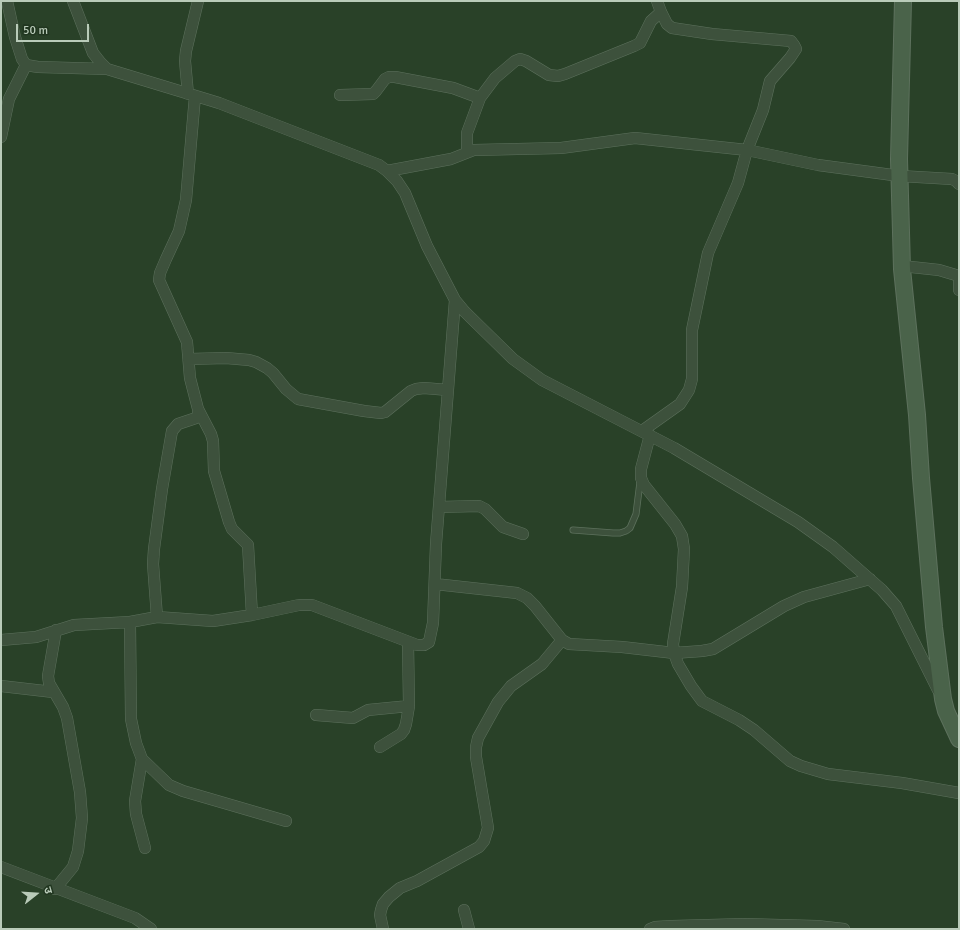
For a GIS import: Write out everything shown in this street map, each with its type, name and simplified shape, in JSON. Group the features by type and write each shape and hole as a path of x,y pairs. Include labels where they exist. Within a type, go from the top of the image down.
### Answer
{"street":[{"path":"7,1 15,37 22,59 26,65 38,67 107,69 219,103 379,165 397,181 405,193 427,246 455,300 465,312 513,359 536,376 674,448 798,522 833,547 882,590 896,606 943,699"},
{"path":"73,1 93,53 107,69"},
{"path":"157,617 153,564 154,549 172,431 178,424 196,418 198,415 198,409 190,378 187,342 160,280 160,273 179,231 186,200 191,95 185,61 198,1"},
{"path":"657,1 660,12 667,24 672,28 679,30 791,41 796,49 770,81 763,110 747,150 734,194 708,253 692,330 692,379 689,390 680,404 646,433 641,478 644,485 675,524 682,536 684,549 682,587 673,644 674,653 678,664 702,701 739,720 754,730 790,761 828,774 902,782 959,793"},
{"path":"903,1 900,176 902,266 917,415 934,627 943,699 946,711 959,739"},
{"path":"467,152 467,133 480,98 495,78 515,61 520,59 526,61 549,75 558,76 565,74 640,43 651,21 660,12"},
{"path":"1,137 9,99 26,65"},
{"path":"340,95 373,94 385,79 395,77 453,88 480,98"},
{"path":"387,171 451,159 474,150 495,148 561,148 635,138 747,150 818,165 900,176 952,179 959,184"},
{"path":"902,266 939,270 959,276 959,290"},
{"path":"1,640 36,637 74,625 130,622 157,617 213,621 300,605 312,605 417,645 424,645 429,642 433,623 439,507 455,300"},
{"path":"189,359 226,358 249,360 267,368 274,373 286,389 298,399 380,413 385,412 410,391 424,388 448,390"},
{"path":"198,409 212,434 214,471 229,522 232,529 248,545 252,615"},
{"path":"439,507 478,506 485,509 503,527 523,534"},
{"path":"435,584 517,593 527,598 562,640 569,644 577,646 622,647 674,653 714,649 784,606 804,597 870,579"},
{"path":"130,622 131,719 136,743 142,759 169,785 183,791 286,821"},
{"path":"55,889 73,867 78,851 82,818 80,792 67,718 63,707 53,692 48,676 56,630"},
{"path":"383,929 380,915 383,904 389,897 400,888 417,881 478,846 484,841 488,828 476,757 478,738 498,702 511,686 542,664 562,640"},
{"path":"380,747 401,734 404,730 408,715 408,642"},
{"path":"1,686 53,692"},
{"path":"316,715 353,718 368,710 409,706"},
{"path":"142,759 135,801 136,814 145,848"},
{"path":"1,866 55,889 135,918 151,929"},
{"path":"464,910 470,929"},
{"path":"650,929 655,927 672,926 817,926 844,929"}],"lane":[{"path":"573,530 620,533 630,528 636,514 641,478"}]}
